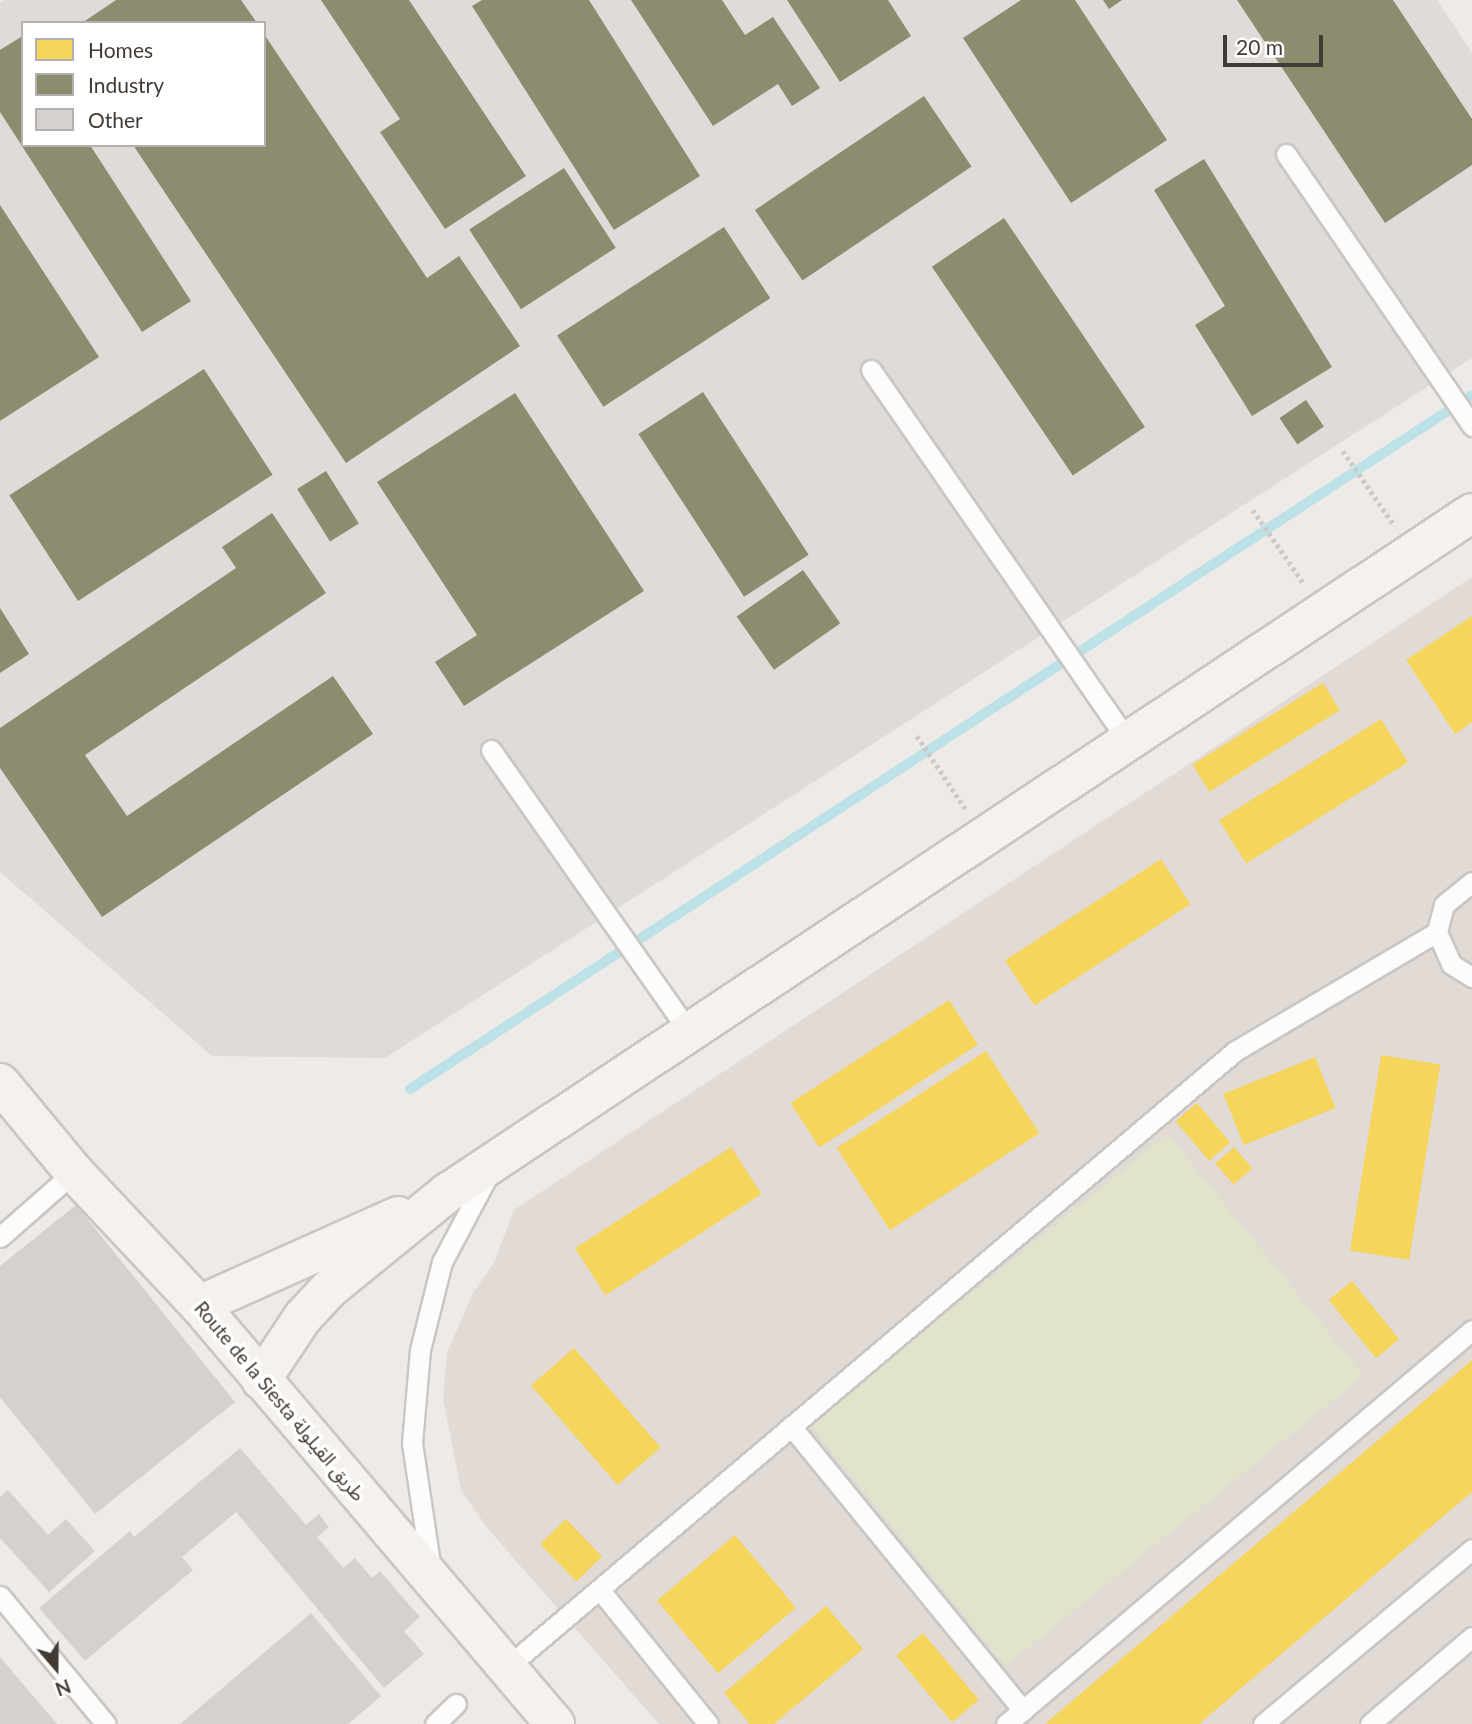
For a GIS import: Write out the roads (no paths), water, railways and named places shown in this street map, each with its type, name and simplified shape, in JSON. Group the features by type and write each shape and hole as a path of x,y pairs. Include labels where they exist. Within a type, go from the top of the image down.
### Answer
{"street":[{"path":"261,1380 303,1317 329,1289 447,1193 1472,513"},
{"name":"Route de la Siesta طريق القيلولة","path":"0,1083 74,1172 198,1305 555,1724"},
{"path":"198,1305 447,1193"}],"lane":[{"path":"1286,155 1472,426"},
{"path":"871,370 1128,741"},
{"path":"491,750 689,1032"},
{"path":"1472,881 1444,905 1437,932 1451,964 1472,977"},
{"path":"506,1668 1235,1051 1437,932"},
{"path":"433,1580 412,1443 420,1350 442,1262 495,1161"},
{"path":"0,1237 74,1172"},
{"path":"1006,1724 1472,1330"},
{"path":"791,1426 1023,1710"},
{"path":"1263,1724 1472,1549"},
{"path":"600,1590 708,1724"},
{"path":"0,1596 106,1724"},
{"path":"1370,1724 1472,1637"},
{"path":"435,1724 456,1704"}],"waterway":[{"path":"410,1089 1472,395"}]}
